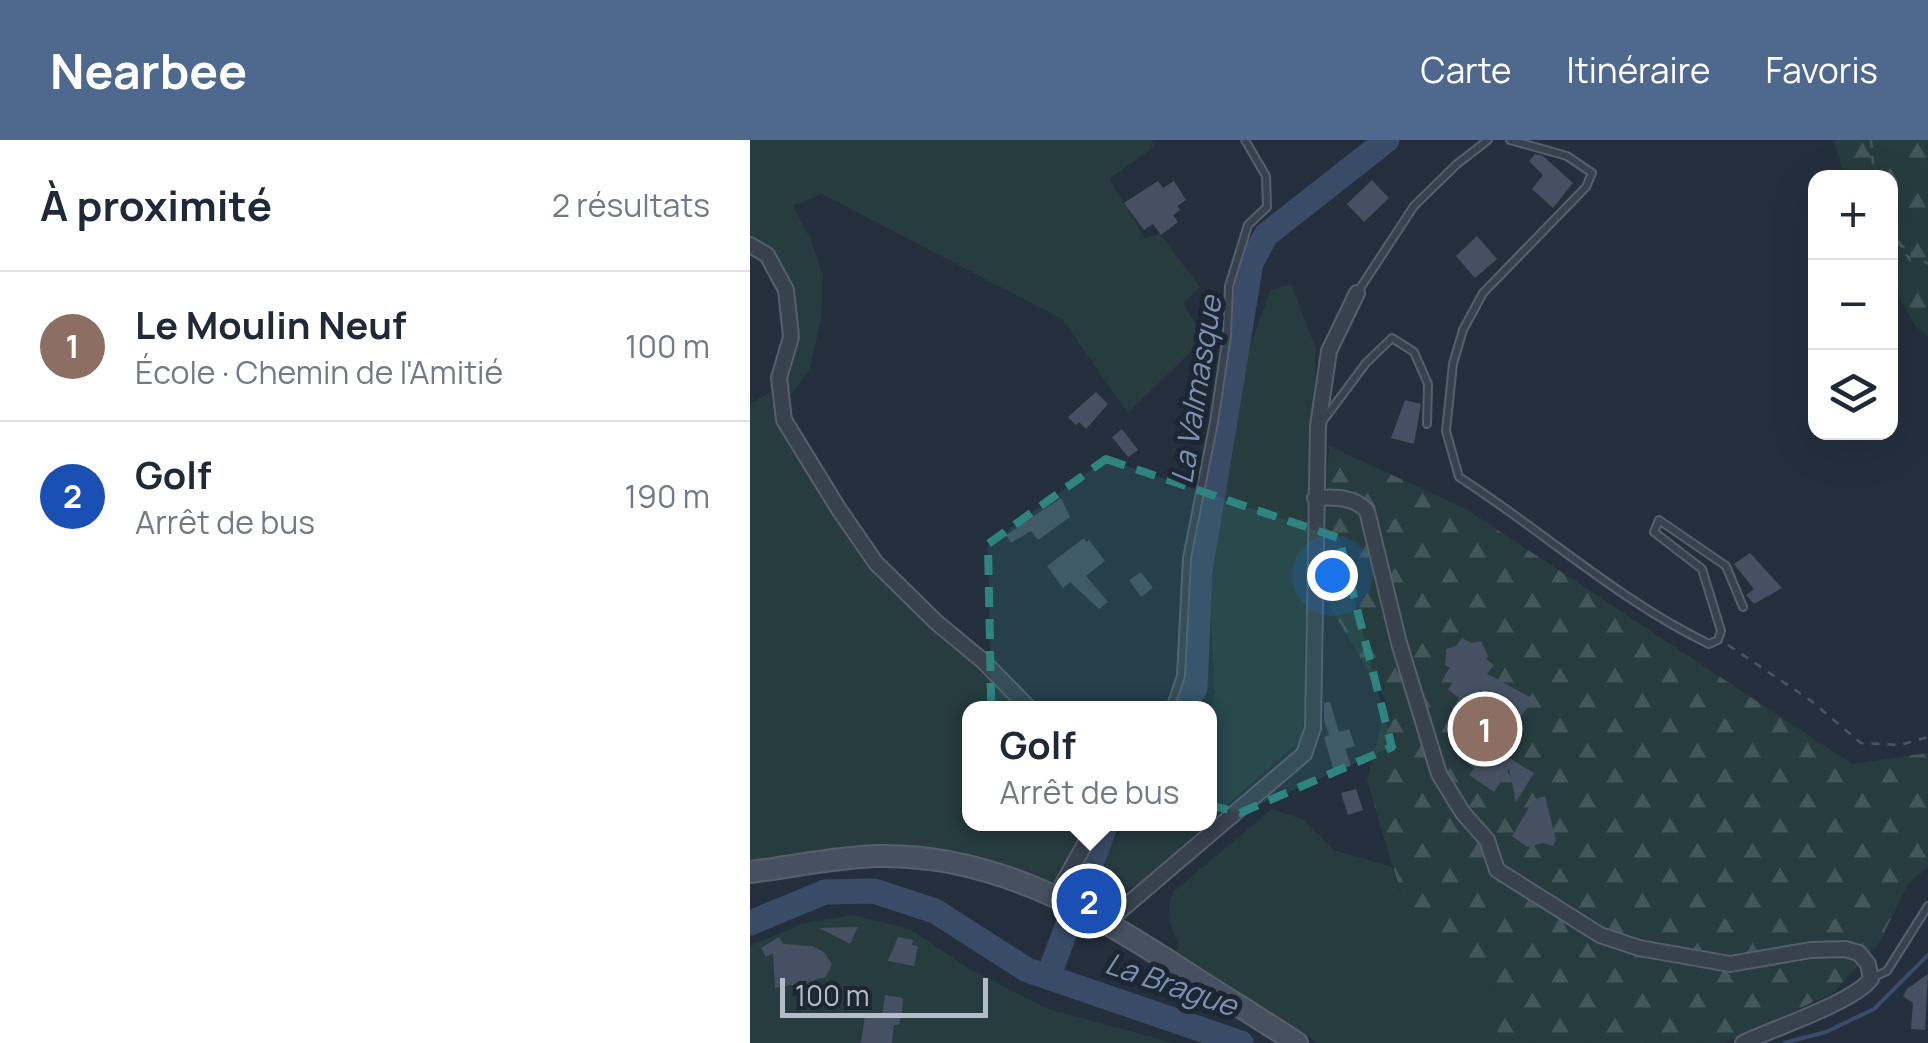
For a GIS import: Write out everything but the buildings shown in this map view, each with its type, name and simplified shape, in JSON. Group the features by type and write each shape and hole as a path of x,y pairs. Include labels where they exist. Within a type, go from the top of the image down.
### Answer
{"street":[{"path":"750,245 766,255 786,290 791,337 779,378 784,420 876,564 1022,701"},
{"path":"1217,829 1304,754 1314,728 1318,426 1329,351 1357,293"},
{"path":"1315,498 1360,502 1367,511 1400,643 1439,774 1463,814 1487,840 1497,870 1600,935 1639,948 1730,964 1811,950 1845,949 1858,953 1868,964 1871,979 1844,999 1743,1043"},
{"path":"1069,902 1094,831"},
{"path":"1108,922 1214,831"},
{"path":"750,872 877,856 984,869 1069,902 1108,922 1297,1043"}],"lane":[{"path":"1172,701 1181,676 1187,558 1228,335 1229,286 1248,225 1266,207 1268,192 1266,176 1245,140"},
{"path":"1357,293 1414,206 1488,140"},
{"path":"1510,140 1567,156 1592,172 1586,187 1483,292 1463,330 1453,364 1446,430 1459,477 1673,627 1709,644 1718,640 1722,631 1702,569 1654,532 1659,520 1726,566 1743,606"},
{"path":"1318,426 1366,363 1392,338 1414,352 1428,384 1427,424"},
{"path":"1871,979 1887,970 1928,906"}],"path":[{"path":"1871,140 1873,170"},
{"path":"1898,243 1928,264"},
{"path":"1898,245 1912,264"},
{"path":"1718,640 1810,700 1861,743 1900,744 1928,737"}],"highlighted area":[{"path":"1106,459 1339,538 1392,747 1240,813 992,747 988,544"}],"green space":[{"path":"750,140 1151,140 1155,146 1109,179 1145,238 1160,234 1200,287 1183,304 1205,338 1128,413 1062,319 822,194 793,206 823,275 821,318 810,369 784,404 795,349 794,329 775,267 768,253 750,236"},
{"path":"1834,140 1928,140 1928,337 1916,326 1898,296 1898,170 1843,170"},
{"path":"1291,284 1316,349 1305,710 1301,740 1217,814 1217,701 1213,701 1210,596 1233,430 1250,348 1270,290"},
{"path":"770,392 774,413 850,541 881,577 1011,701 962,701 962,831 1085,831 1056,881 1045,882 1003,865 943,851 830,852 750,862 750,404"},
{"path":"1329,446 1466,509 1852,764 1928,753 1928,867 1908,884 1879,943 1833,993 1724,1043 1499,1043 1490,978 1435,952 1406,910 1367,781 1387,703 1321,591"},
{"path":"1272,809 1302,819 1334,850 1392,867 1406,910 1435,952 1490,978 1499,1043 1318,1043 1174,954 1180,946 1170,920 1173,892"},
{"path":"1120,831 1198,831 1127,890 1098,898 1089,889"},
{"path":"853,915 910,929 968,968 1048,1009 1174,1043 750,1043 750,946 804,923"}],"waterway":[{"name":"La Valmasque","path":"1187,701 1195,688 1200,572 1251,263 1266,235 1387,140"},
{"name":"La Valmasque","path":"1048,977 1103,831"},
{"name":"La Brague","path":"750,923 825,892 874,891 935,911 1027,970 1241,1043"},
{"path":"1784,1043 1826,1032 1874,1009 1928,955"}],"place":[{"name":"Le Moulin Neuf","path":"1485,729"},
{"name":"Golf","path":"1089,901"}]}
